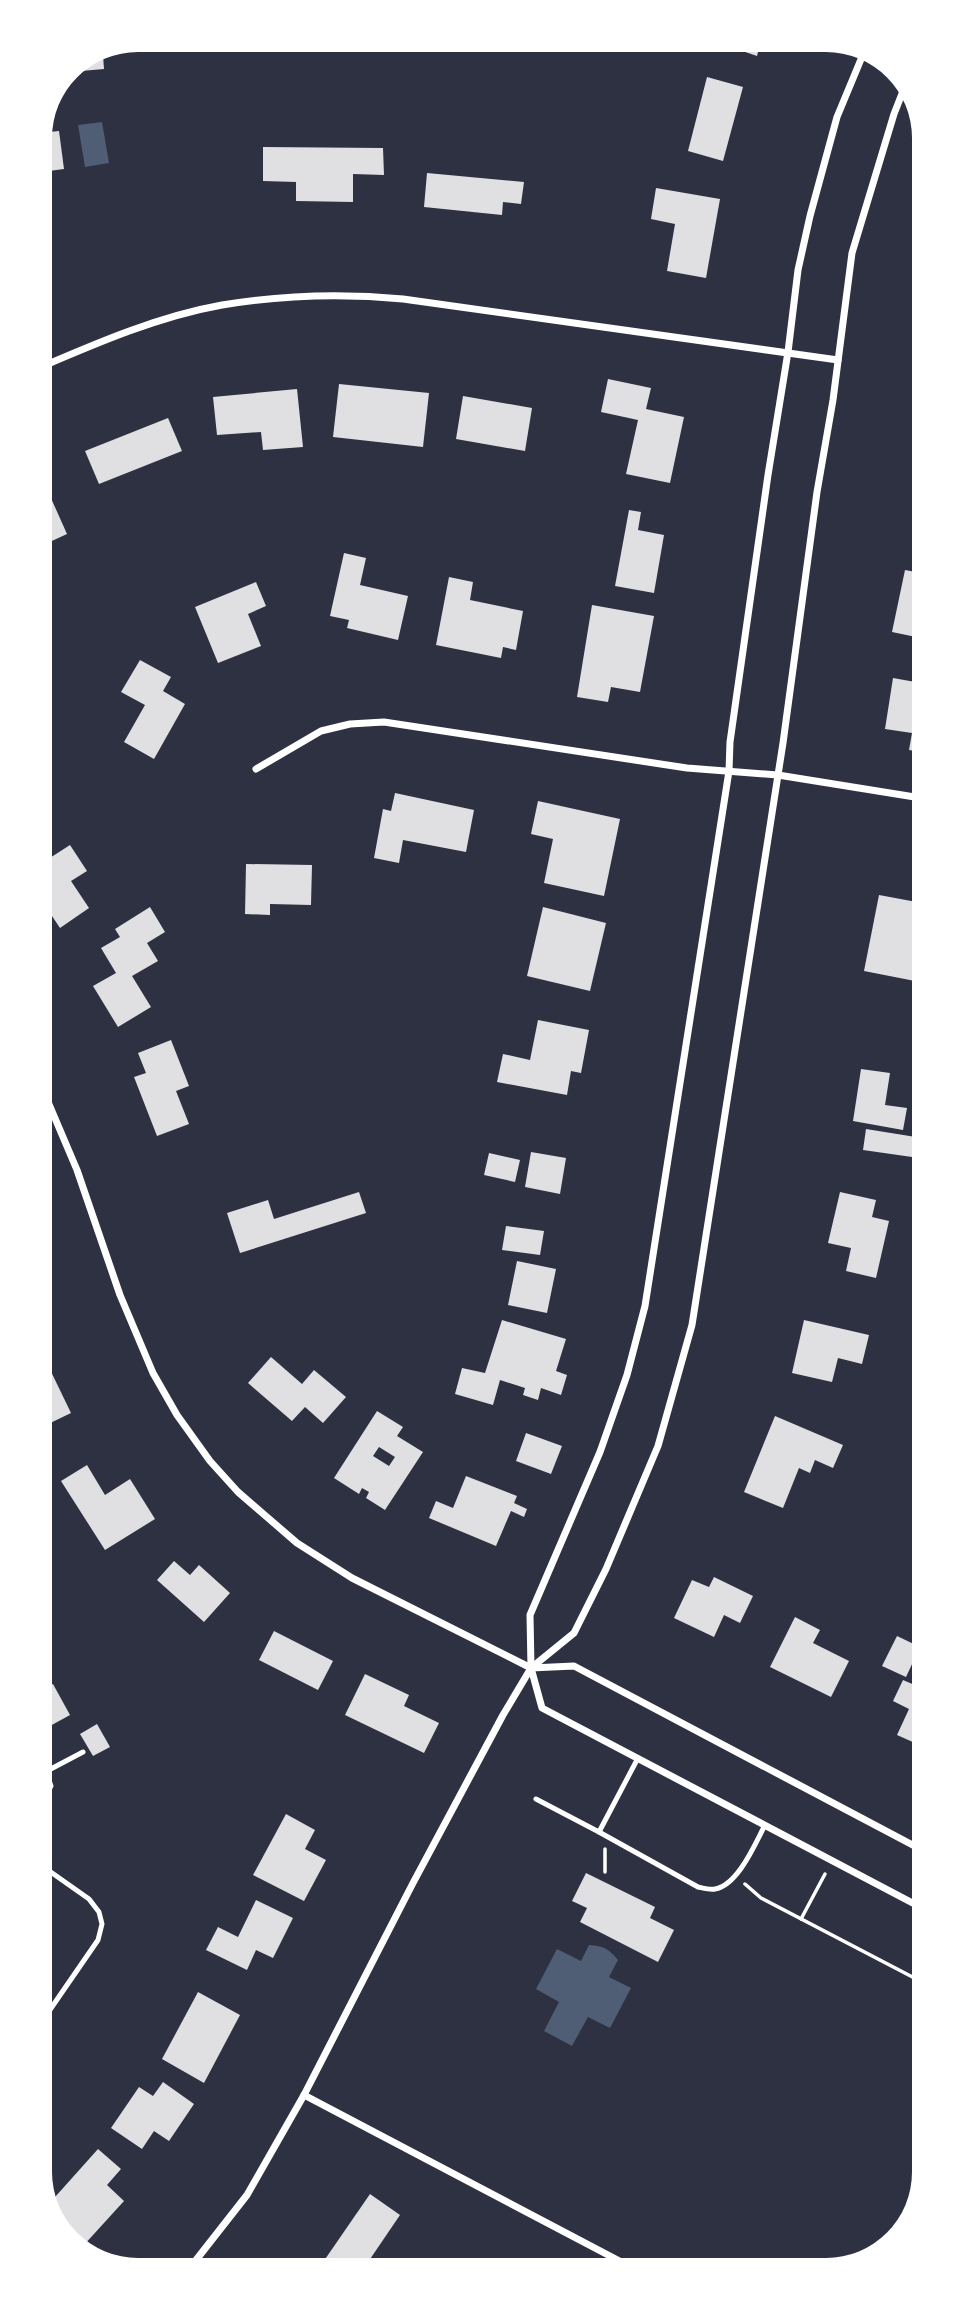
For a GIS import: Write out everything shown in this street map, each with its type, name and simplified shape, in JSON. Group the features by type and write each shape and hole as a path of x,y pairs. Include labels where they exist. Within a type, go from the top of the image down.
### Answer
{"street":[{"path":"861,60 837,117 798,270 730,742 729,771 645,1306 627,1375 600,1452 530,1615 531,1668 542,1708 912,1903"},
{"path":"198,2257 247,2195 304,2095 413,1883 531,1668 574,1633 606,1569 658,1446 692,1325 778,775 852,253 901,96"},
{"path":"53,361 146,326 197,311 284,297 335,295 403,299 838,360"},
{"path":"256,769 321,731 349,724 384,722 675,766 778,775 912,797"},
{"path":"53,1112 77,1170 140,1347 177,1415 210,1461 252,1505 297,1543 352,1578 531,1668 574,1666 912,1844"},
{"path":"304,2095 613,2258"}],"lane":[{"path":"52,1765 83,1752"},
{"path":"602,1834 638,1758"},
{"path":"536,1800 698,1887 714,1890 729,1883 741,1868 765,1825"},
{"path":"52,1873 89,1899 99,1912 102,1924 98,1940 52,2007"}],"path":[{"path":"602,1834 605,1871"},
{"path":"801,1919 825,1874"},
{"path":"745,1884 761,1898 912,1977"}],"water":[{"path":"102,122 109,163 85,167 78,125"},
{"path":"589,1945 602,1947 612,1953 618,1960 609,1977 631,1988 610,2028 588,2017 572,2046 544,2031 559,2002 536,1989 557,1949 581,1961"}],"building":[{"path":"103,60 104,69 87,70"},
{"path":"707,77 743,87 723,161 688,151"},
{"path":"59,131 64,169 53,170 53,132"},
{"path":"263,147 383,148 384,175 353,174 353,202 296,201 296,182 263,181"},
{"path":"427,173 524,182 521,204 503,202 502,215 424,207"},
{"path":"656,188 720,199 706,278 667,271 675,224 651,219"},
{"path":"608,379 651,388 646,409 684,417 670,483 626,474 638,420 601,412"},
{"path":"339,384 429,393 423,447 333,437"},
{"path":"297,389 303,447 263,450 261,432 217,435 213,397"},
{"path":"463,396 532,408 525,451 456,439"},
{"path":"168,418 182,451 99,484 85,451"},
{"path":"53,502 67,534 53,541"},
{"path":"629,510 641,512 638,530 664,535 654,593 615,586"},
{"path":"344,553 366,558 360,585 408,596 398,640 347,628 349,620 330,616"},
{"path":"905,570 912,571 912,636 892,632"},
{"path":"449,577 473,582 470,600 523,611 516,650 503,647 501,658 436,645"},
{"path":"256,582 266,606 248,614 261,646 218,663 195,607"},
{"path":"592,605 654,616 640,692 611,687 608,702 577,697"},
{"path":"140,660 171,677 163,691 185,704 154,759 124,742 145,705 121,692"},
{"path":"893,678 912,681 912,733 885,729"},
{"path":"395,793 474,810 466,852 403,840 399,863 374,858 383,809 391,811"},
{"path":"538,801 620,819 604,896 544,883 553,839 531,834"},
{"path":"70,845 87,871 71,881 89,908 60,928 53,917 53,856"},
{"path":"246,864 312,865 311,905 270,904 270,915 245,914"},
{"path":"879,895 912,901 912,980 864,971"},
{"path":"150,907 165,932 147,943 158,961 132,976 151,1007 118,1027 93,986 116,973 101,948 120,937 115,929"},
{"path":"543,907 606,923 590,991 527,976"},
{"path":"538,1020 589,1030 581,1073 571,1071 567,1095 497,1082 503,1054 530,1060"},
{"path":"171,1040 189,1086 176,1091 189,1124 157,1136 134,1077 146,1073 138,1053"},
{"path":"861,1069 890,1073 885,1105 907,1108 903,1130 853,1121"},
{"path":"866,1129 912,1136 912,1157 863,1150"},
{"path":"531,1152 566,1158 560,1194 525,1187"},
{"path":"489,1153 520,1160 515,1182 484,1175"},
{"path":"359,1192 366,1213 240,1253 227,1213 268,1200 274,1219"},
{"path":"840,1192 876,1200 872,1217 889,1221 876,1278 846,1271 851,1248 828,1243"},
{"path":"506,1226 544,1231 540,1255 502,1250"},
{"path":"517,1261 556,1269 547,1313 508,1305"},
{"path":"502,1320 566,1339 556,1371 567,1375 561,1395 541,1388 538,1400 523,1395 525,1388 500,1380 493,1405 455,1394 462,1368 485,1373"},
{"path":"804,1320 869,1335 862,1364 838,1358 832,1382 792,1373"},
{"path":"271,1357 302,1384 314,1370 346,1397 323,1423 305,1407 292,1421 248,1383"},
{"path":"52,1374 71,1413 52,1422"},
{"path":"377,1411 403,1427 397,1436 423,1452 385,1510 366,1498 369,1492 362,1488 359,1494 334,1478","holes":["379,1447 395,1457 389,1466 373,1456"]},
{"path":"775,1416 843,1445 833,1468 815,1460 810,1473 799,1468 783,1508 744,1492"},
{"path":"526,1433 562,1446 551,1474 516,1461"},
{"path":"87,1465 105,1495 130,1479 155,1519 105,1550 61,1481"},
{"path":"466,1476 517,1496 514,1503 527,1509 524,1517 511,1511 496,1546 429,1518 436,1501 453,1508"},
{"path":"174,1561 190,1575 199,1565 230,1593 204,1622 157,1580"},
{"path":"714,1577 753,1596 740,1623 724,1615 714,1637 674,1618 692,1580 709,1587"},
{"path":"795,1617 820,1630 813,1643 849,1661 831,1697 770,1667"},
{"path":"274,1631 333,1661 318,1690 259,1660"},
{"path":"897,1636 912,1643 912,1664 906,1677 882,1666"},
{"path":"365,1674 409,1695 404,1706 439,1723 424,1753 345,1715"},
{"path":"903,1680 912,1684 912,1742 897,1735 909,1709 893,1701"},
{"path":"52,1684 70,1715 52,1725"},
{"path":"97,1724 110,1747 93,1756 80,1734"},
{"path":"286,1814 315,1830 305,1849 326,1860 304,1901 253,1875"},
{"path":"586,1873 655,1907 650,1918 674,1930 658,1962 580,1922 587,1908 572,1901"},
{"path":"256,1900 293,1918 273,1958 256,1950 247,1970 206,1950 218,1927 238,1937"},
{"path":"198,1992 240,2015 204,2083 162,2059"},
{"path":"163,2082 194,2104 169,2141 154,2131 142,2149 111,2128 139,2087 153,2096"},
{"path":"98,2149 121,2169 107,2185 124,2201 88,2241 70,2224 56,2196"},
{"path":"370,2194 400,2215 371,2257 326,2257"}]}
